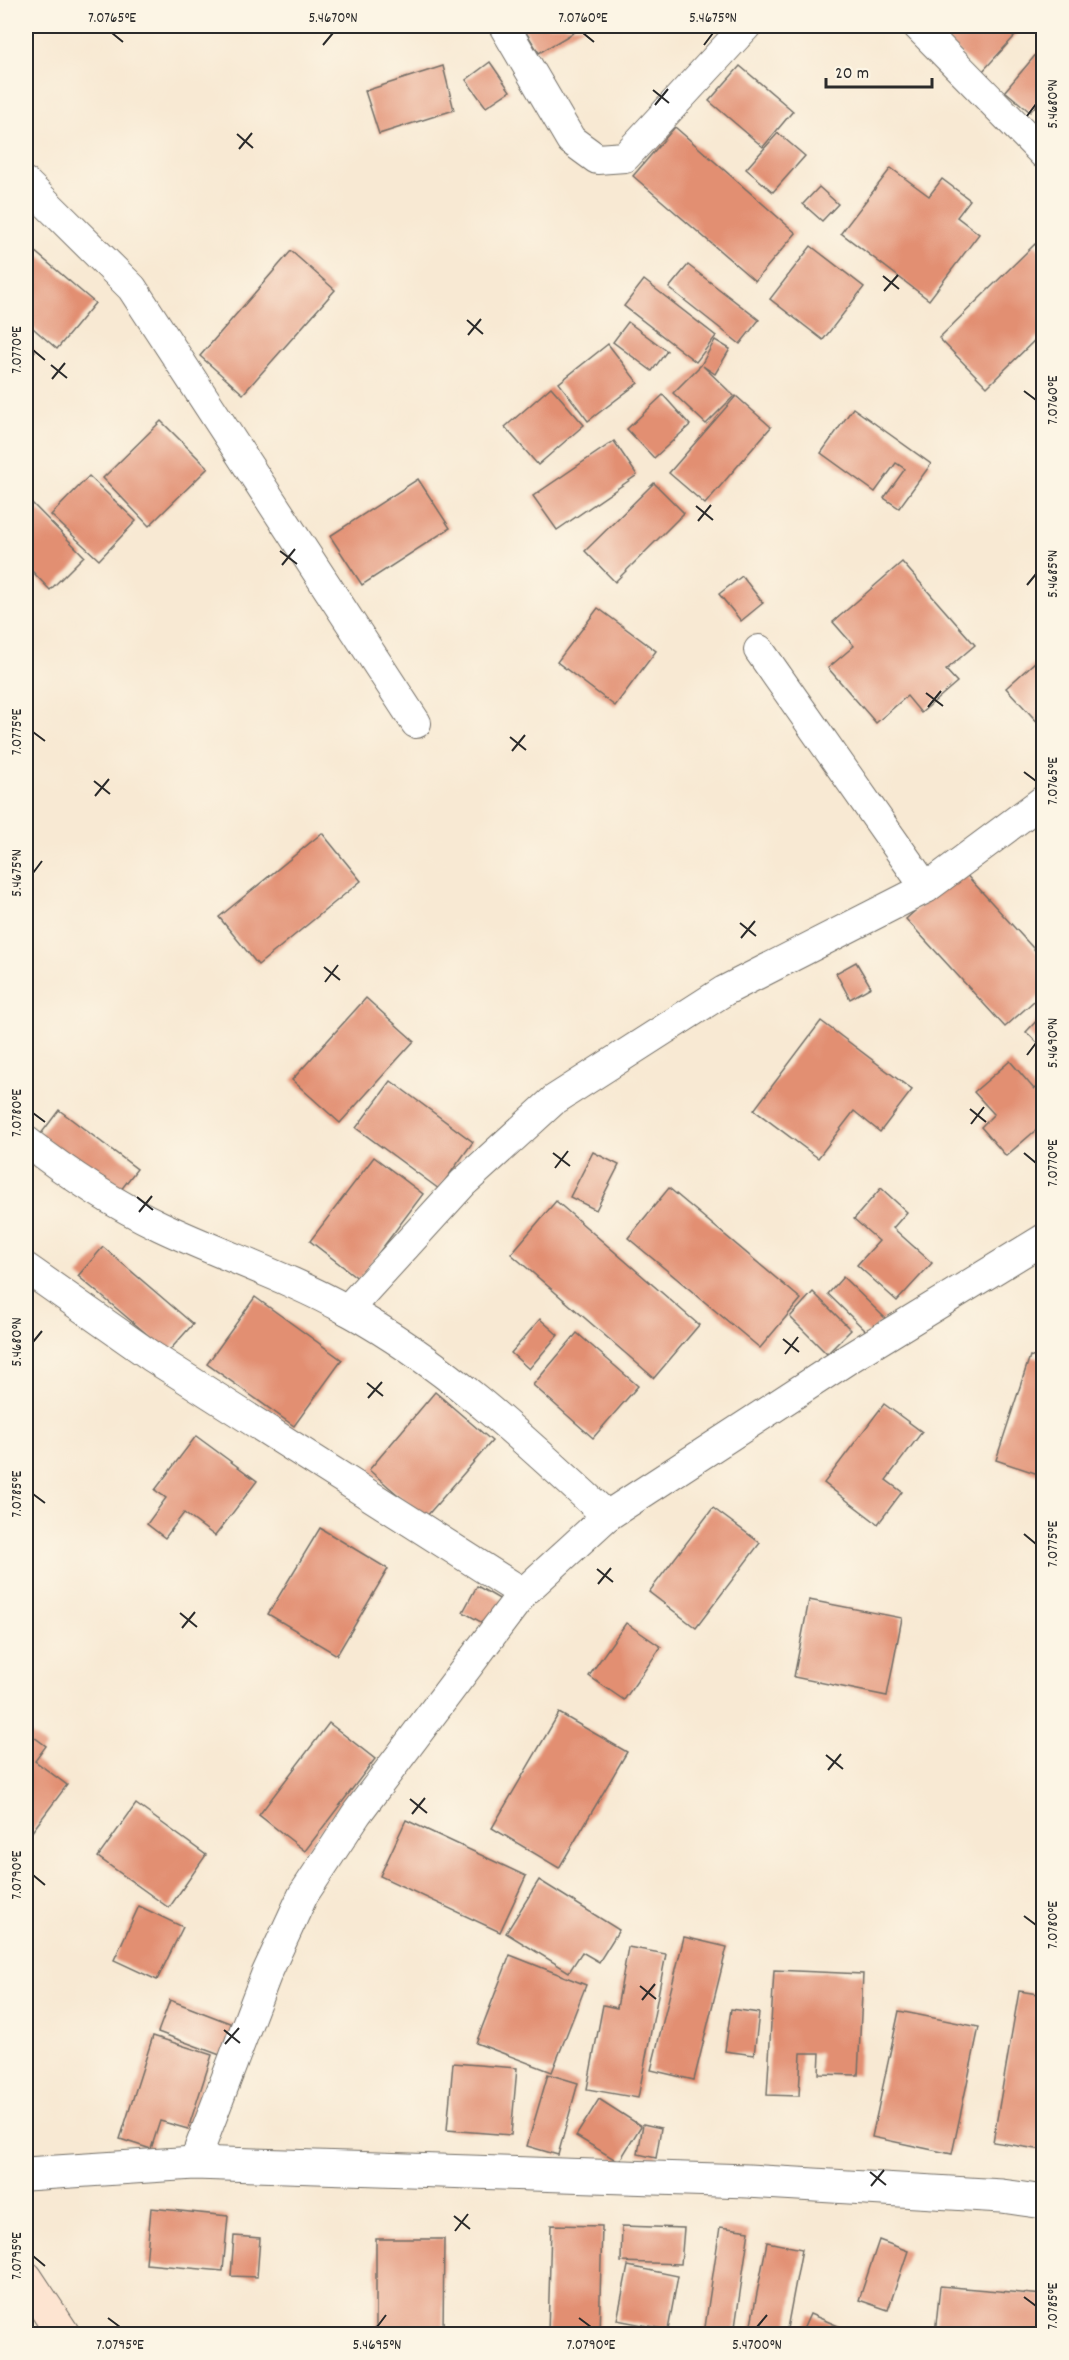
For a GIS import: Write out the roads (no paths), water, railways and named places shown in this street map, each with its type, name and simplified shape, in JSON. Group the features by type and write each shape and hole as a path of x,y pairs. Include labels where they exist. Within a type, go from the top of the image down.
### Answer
{"main road":[{"path":"26,2278 63,2334"}],"street":[{"path":"504,26 571,140 597,159 626,157 746,26"},
{"path":"918,26 1044,154"},
{"path":"26,183 132,288 416,723"},
{"path":"759,650 926,888"},
{"path":"347,1310 463,1183 554,1100 724,991 926,888 1044,800"},
{"path":"26,1141 82,1184 159,1226 347,1310 416,1355 495,1413 607,1516"},
{"path":"194,2163 266,1975 303,1895 357,1813 523,1593 607,1516 848,1359 1044,1239"},
{"path":"26,1268 161,1362 523,1593"},
{"path":"26,2174 194,2163 748,2181 1002,2196 1044,2202"}]}
